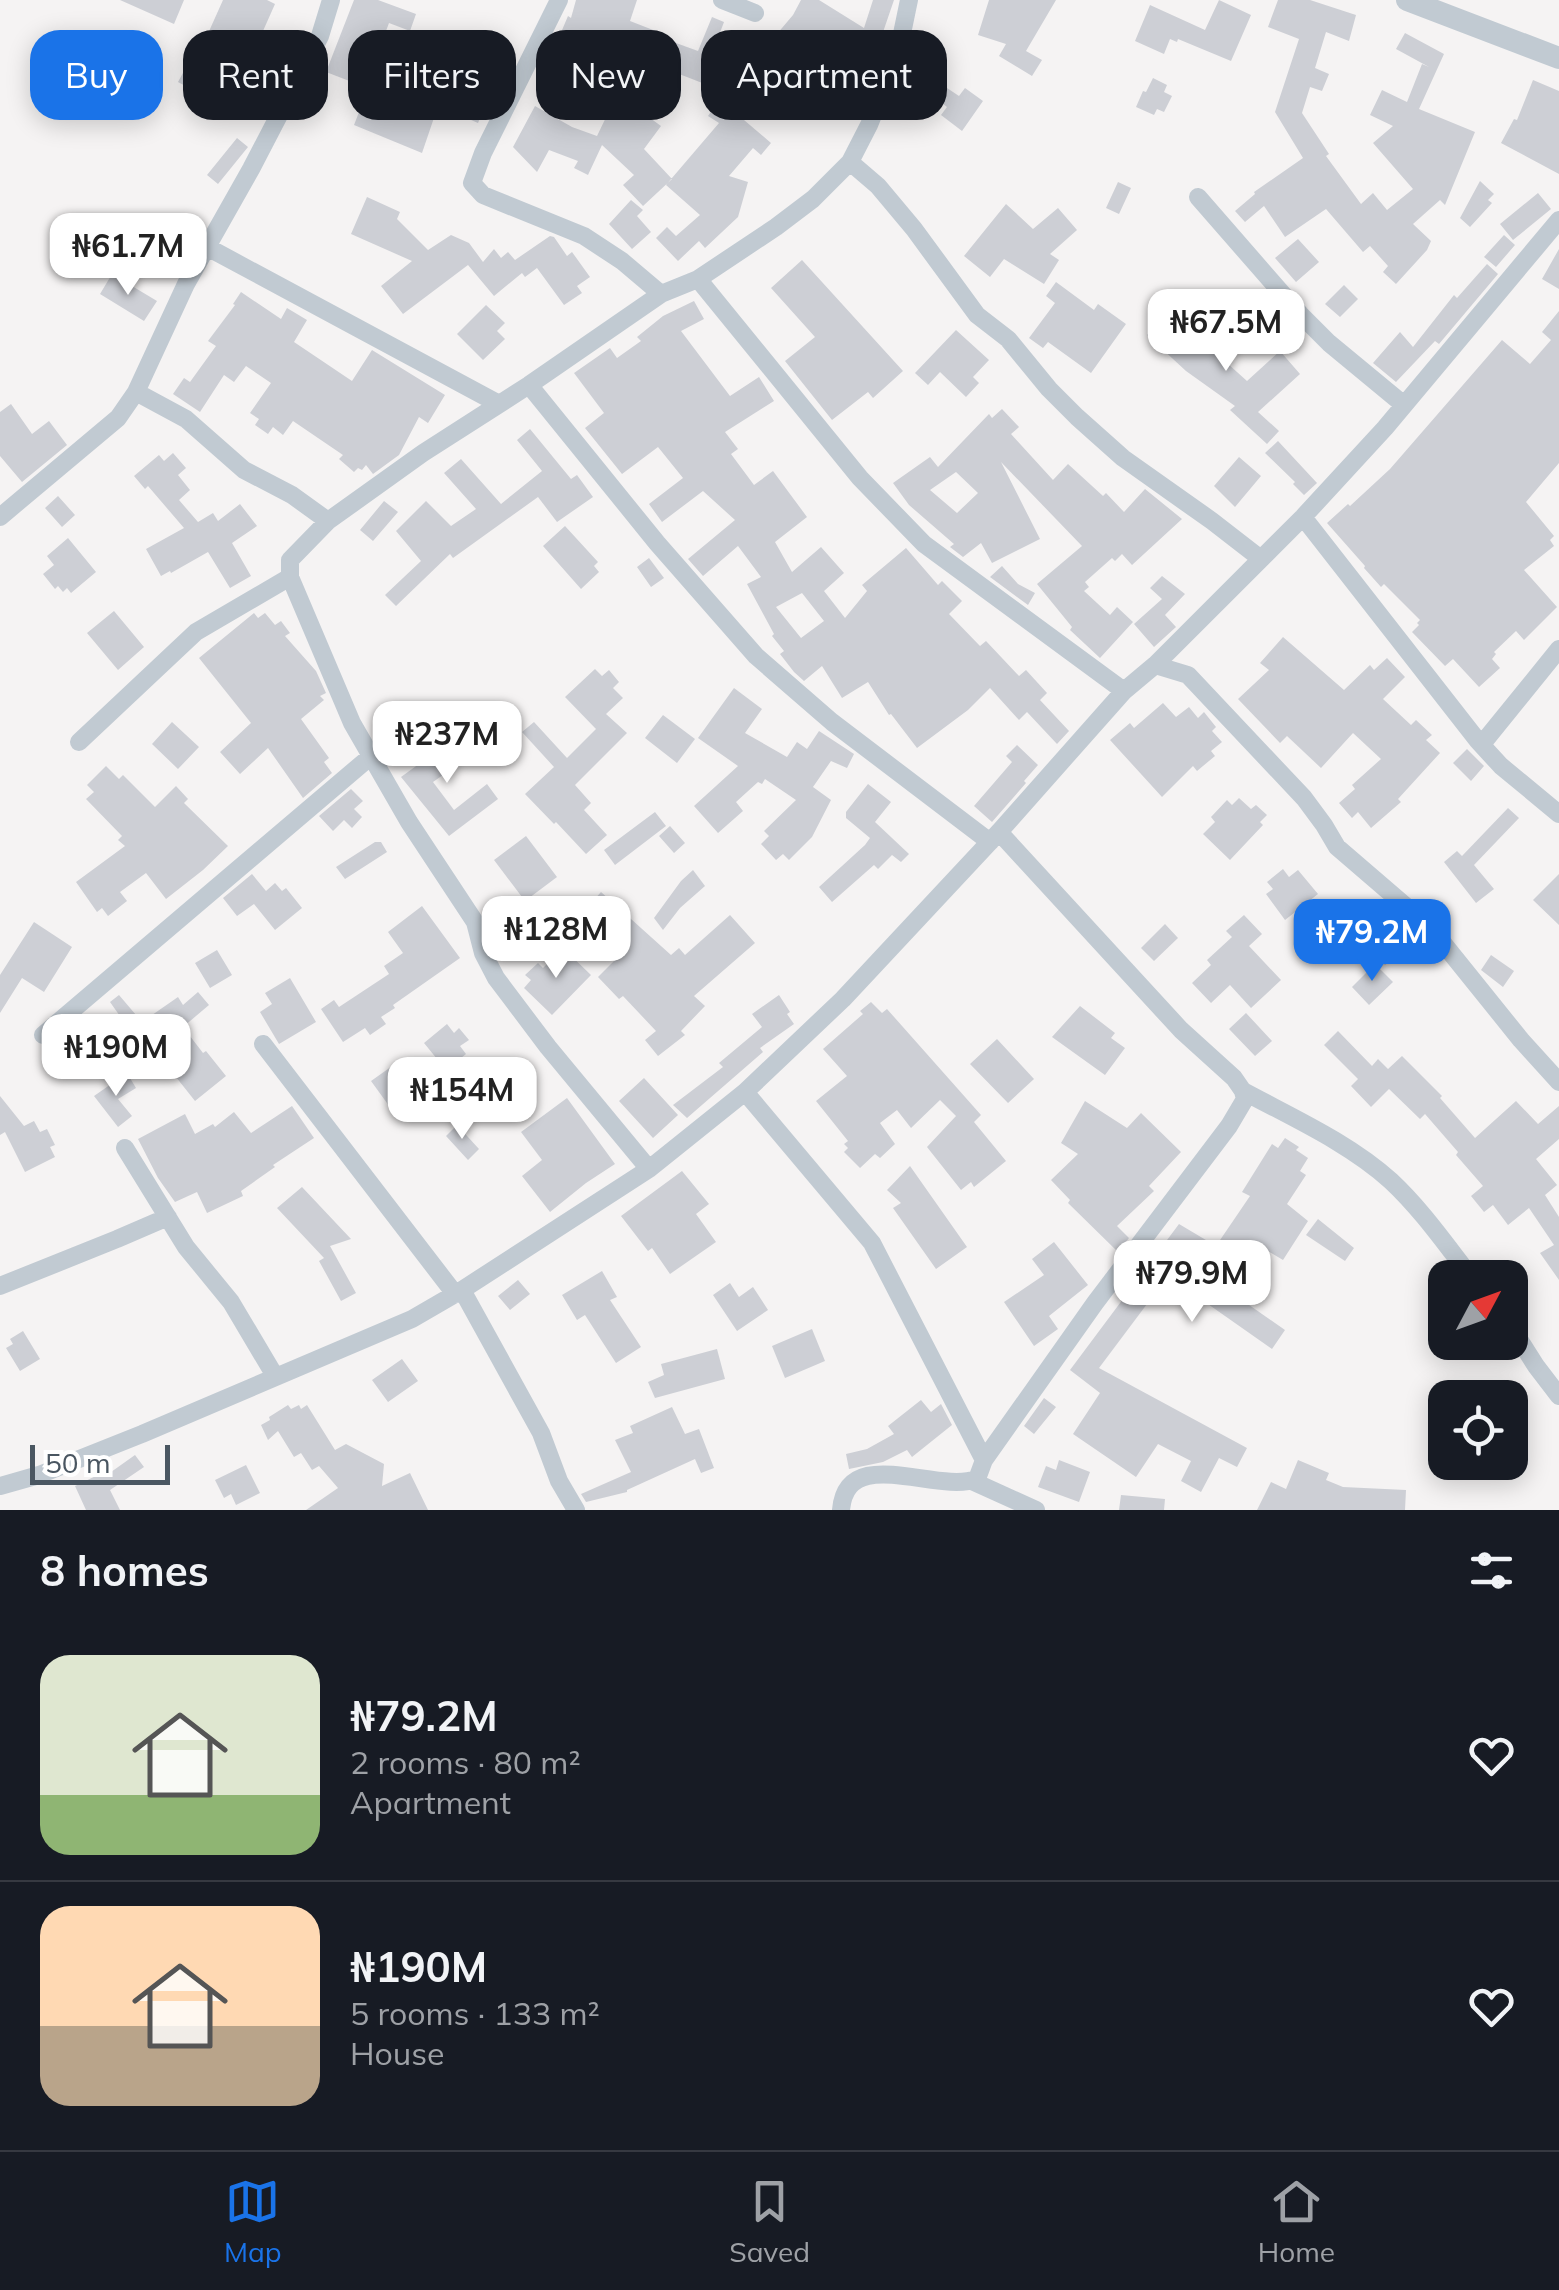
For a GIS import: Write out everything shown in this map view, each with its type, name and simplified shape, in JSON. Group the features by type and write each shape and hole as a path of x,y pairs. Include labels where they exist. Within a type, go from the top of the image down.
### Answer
{"street":[{"path":"0,517 118,418 136,392 186,284 320,36 331,0"},
{"path":"560,0 483,153 472,183 483,194 584,236 622,261 660,294"},
{"path":"722,0 755,13"},
{"path":"649,1169 496,978 483,953 475,922 409,822 352,724 290,577 290,560 328,521 423,453 660,294 698,279 813,199 850,162 869,125 893,66 909,0"},
{"path":"1407,0 1559,58"},
{"path":"850,162 878,186 978,315 1008,339 1049,390 1123,458 1261,559"},
{"path":"1198,197 1300,314 1404,405"},
{"path":"0,1486 39,1475 412,1319 649,1169 744,1092 843,999 1124,691 1182,639 1303,517 1404,405 1559,220"},
{"path":"1542,240 1559,250"},
{"path":"207,247 499,404"},
{"path":"698,279 860,478 924,544 1124,691"},
{"path":"529,385 657,543 756,656 832,722 994,837 1243,1091 1245,1099 1229,1126 1095,1302 972,1482"},
{"path":"136,392 186,419 244,470 292,495 328,521"},
{"path":"1303,517 1482,744 1501,766 1559,814"},
{"path":"79,742 196,632 290,577"},
{"path":"1182,639 1188,676"},
{"path":"1482,744 1559,648"},
{"path":"1155,665 1188,676 1304,798 1337,847 1430,927 1520,1040 1559,1082"},
{"path":"43,1035 370,757"},
{"path":"263,1044 459,1292 541,1433 559,1481 576,1510"},
{"path":"1243,1091 1376,1168 1420,1212 1458,1260"},
{"path":"744,1092 872,1242 984,1460"},
{"path":"124,1148 186,1247 231,1302 275,1376"},
{"path":"0,1286 168,1216"},
{"path":"1528,1353 1559,1396"},
{"path":"841,1510 844,1490 857,1478 892,1475 934,1482 972,1482 1036,1510"}],"building":[{"path":"120,0 184,0 174,24"},
{"path":"223,0 267,0 275,4 263,30 210,30"},
{"path":"354,0 378,0 416,14 410,30 389,23 386,30 348,30 348,80 328,73"},
{"path":"576,0 637,0 630,21 653,30 562,30 568,16 571,18"},
{"path":"801,0 819,0 864,28 873,0 894,0 884,30 780,30"},
{"path":"989,0 1056,0 1026,51 1042,60 1032,76 999,56 1006,44 978,35"},
{"path":"1219,0 1251,15 1231,61 1178,39 1170,39 1164,54 1135,41 1150,5 1205,30"},
{"path":"1278,0 1310,0 1356,15 1349,41 1326,32 1315,68 1329,74 1322,91 1310,87 1302,113 1329,154 1326,156 1361,204 1373,193 1387,210 1413,189 1373,143 1393,126 1370,115 1382,90 1407,102 1422,64 1429,67 1396,49 1405,33 1444,54 1419,109 1475,132 1445,205 1440,200 1413,224 1431,241 1396,284 1383,272 1388,266 1370,246 1363,252 1326,209 1285,237 1264,206 1245,222 1235,211 1254,192 1303,158 1275,112 1299,39 1268,27"},
{"path":"712,17 724,22 721,30 707,30"},
{"path":"701,44 701,82 681,75 681,45 698,51"},
{"path":"1153,78 1167,85 1164,92 1172,96 1164,112 1157,109 1154,115 1136,107"},
{"path":"1533,80 1559,91 1559,174 1501,143 1514,119 1517,120"},
{"path":"947,88 959,96 965,88 983,101 962,131 947,120"},
{"path":"535,106 536,120 560,120 597,136 605,120 653,120 661,126 644,149 672,179 643,206 623,185 634,175 602,145 588,175 574,168 578,161 549,150 537,172 513,147"},
{"path":"356,120 433,120 422,153 354,125"},
{"path":"714,120 744,120 771,143 761,155 753,148 729,176 748,182 738,217 705,248 699,241 678,261 656,238 667,227 676,236 700,215 666,185 719,123"},
{"path":"237,138 248,147 218,184 207,175"},
{"path":"1480,181 1494,194 1488,200 1492,203 1470,227 1460,218"},
{"path":"1118,182 1131,188 1119,214 1106,208"},
{"path":"1538,193 1551,209 1513,240 1500,224"},
{"path":"367,197 400,212 397,219 428,250 451,235 469,243 483,262 494,249 501,258 508,252 515,260 550,236 567,256 572,252 590,277 577,286 582,293 564,305 537,268 525,277 522,273 494,296 468,265 403,314 381,286 412,261 351,234"},
{"path":"631,200 643,210 637,216 651,232 632,249 609,224"},
{"path":"1006,204 1033,229 1058,208 1077,230 1050,254 1059,260 1044,284 1004,259 990,277 964,256"},
{"path":"1504,235 1515,245 1496,267 1484,257"},
{"path":"1298,239 1319,262 1296,282 1275,258"},
{"path":"1559,249 1559,289 1542,279"},
{"path":"802,260 903,371 873,398 868,392 832,420 785,361 815,337 771,288"},
{"path":"1487,264 1498,274 1439,344 1435,341 1396,382 1373,363 1400,332 1413,347 1454,295 1457,298"},
{"path":"112,274 157,301 144,321 100,294"},
{"path":"1056,282 1094,310 1098,304 1126,324 1091,373 1048,342 1043,348 1029,338 1055,303 1046,296"},
{"path":"1344,285 1358,299 1340,317 1325,304"},
{"path":"241,292 281,319 287,308 307,320 294,342 352,381 372,350 445,395 428,423 419,417 399,455 373,474 366,465 354,472 339,459 343,455 293,421 283,435 273,427 268,434 255,425 259,419 250,413 271,383 246,366 234,382 224,375 200,412 173,394 184,378 190,382 216,346 208,341"},
{"path":"694,301 704,319 681,331 730,396 759,377 774,401 725,432 738,449 731,454 754,485 773,471 807,517 775,542 792,572 821,547 844,573 824,591 845,618 867,591 862,585 906,548 938,585 942,581 962,601 949,614 980,646 986,641 1019,676 1026,670 1047,693 1040,700 1069,731 1057,744 1027,712 1019,720 990,688 968,710 917,748 868,682 842,698 822,666 804,681 794,672 780,654 784,651 772,636 747,584 761,577 738,546 703,576 688,559 735,520 703,491 662,522 649,504 683,478 658,447 622,474 585,428 604,413 574,373 610,348 617,358 641,341 637,337 663,316","holes":["802,593 824,621 801,638 776,607"]},
{"path":"486,305 505,323 497,331 505,339 483,360 457,334"},
{"path":"1168,310 1247,381 1280,351 1300,374 1258,412 1279,431 1267,444 1230,410 1235,406 1186,371 1147,335"},
{"path":"1559,311 1559,463 1526,502 1554,536 1550,540 1554,546 1524,570 1557,607 1524,640 1516,631 1494,652 1492,659 1500,668 1479,687 1453,659 1445,666 1412,632 1420,620 1384,584 1381,587 1327,523 1390,469 1502,340 1530,364 1551,340 1542,332"},
{"path":"956,330 989,360 973,377 979,383 966,397 940,372 928,385 915,373"},
{"path":"11,404 32,434 49,421 67,445 22,482 0,456 0,412"},
{"path":"1002,409 1019,427 1011,434 1053,480 1068,464 1124,512 1145,489 1182,519 1132,565 1122,554 1085,582 1089,587 1084,591 1110,615 1117,607 1133,622 1100,658 1070,630 1072,627 1037,584 1082,546 1001,462 1040,539 992,563 981,543 963,557 950,547 954,544 909,505 893,483 930,457 938,467 989,414 992,418","holes":["956,472 978,493 957,513 930,490"]},
{"path":"530,429 571,479 577,475 593,497 557,522 538,497 453,558 450,554 396,606 385,595 421,561 396,531 426,501 451,526 476,509 444,473 461,459 501,504 542,471 517,440"},
{"path":"1278,441 1317,483 1304,495 1265,453"},
{"path":"173,453 186,468 178,475 190,490 179,500 198,522 213,513 218,521 240,504 257,526 232,543 251,576 230,588 208,552 161,576 146,549 184,528 148,486 145,489 134,476 159,455 164,461"},
{"path":"1239,457 1261,476 1235,507 1214,486"},
{"path":"58,496 75,515 62,527 45,508"},
{"path":"384,501 398,512 373,541 360,530"},
{"path":"565,526 598,562 594,566 599,572 581,589 543,546"},
{"path":"68,538 96,572 71,593 67,588 63,592 58,586 55,589 43,574 54,565 47,556"},
{"path":"649,558 664,578 651,587 637,567"},
{"path":"1002,566 1018,584 1035,593 1028,605 990,577"},
{"path":"1162,576 1185,594 1165,615 1176,627 1154,647 1134,624 1162,599 1150,588"},
{"path":"114,611 144,647 118,670 87,633"},
{"path":"254,613 258,618 265,613 275,625 281,621 290,633 285,636 316,671 326,693 320,696 324,700 301,719 329,758 324,762 332,773 303,798 268,748 240,774 220,752 251,723 199,658"},
{"path":"1283,637 1344,690 1370,665 1374,670 1387,658 1405,677 1383,699 1411,725 1416,720 1432,735 1426,740 1440,753 1398,799 1401,802 1371,828 1358,812 1352,818 1339,803 1355,789 1352,785 1381,759 1353,733 1321,768 1287,736 1280,743 1238,699 1269,670 1260,663"},
{"path":"595,669 602,676 609,670 619,682 613,688 623,698 606,714 627,733 575,785 591,803 584,810 607,835 586,854 525,794 554,767 522,732 534,722 567,758 596,729 565,697"},
{"path":"734,688 762,709 745,733 787,757 797,742 807,749 819,731 854,754 847,768 831,761 813,787 831,800 812,837 789,860 783,854 776,860 761,844 769,836 764,831 796,800 765,779 736,802 743,811 718,833 694,806 738,766 698,738"},
{"path":"1163,703 1176,717 1189,707 1198,718 1204,712 1222,742 1211,751 1215,756 1197,771 1193,766 1162,797 1110,740 1130,723 1134,728"},
{"path":"663,715 695,739 677,763 645,738"},
{"path":"172,722 199,747 178,769 152,744"},
{"path":"463,732 477,751 433,782 454,810 487,784 498,799 449,836 401,777"},
{"path":"1017,745 1038,765 992,822 974,806 1012,762 1006,756"},
{"path":"1467,749 1484,766 1471,781 1453,763"},
{"path":"106,766 119,779 123,775 155,807 176,786 188,799 184,803 228,846 166,899 146,873 120,892 127,901 108,916 102,908 97,912 76,882 125,846 118,840 122,836 86,799 94,792 87,785"},
{"path":"868,784 891,802 875,822 909,854 901,862 892,855 878,869 874,865 832,902 819,887 870,838 846,818 846,812"},
{"path":"351,789 363,801 354,809 362,817 352,828 344,820 333,831 319,816"},
{"path":"1239,798 1251,809 1256,805 1267,815 1260,822 1263,825 1230,860 1203,834 1215,822 1211,817 1227,800 1232,805"},
{"path":"1508,808 1519,818 1474,865 1494,889 1476,903 1444,862 1457,851 1462,856"},
{"path":"655,812 666,826 615,865 604,850"},
{"path":"670,826 685,843 674,853 659,836"},
{"path":"526,836 557,877 525,901 494,860"},
{"path":"381,842 387,852 345,879 336,867"},
{"path":"1283,869 1289,877 1298,870 1318,894 1285,920 1266,894 1273,889 1267,882"},
{"path":"693,870 705,886 663,930 654,918"},
{"path":"252,874 266,891 275,883 282,891 286,888 302,908 275,930 254,904 237,916 223,898"},
{"path":"1559,874 1559,925 1533,900"},
{"path":"601,892 671,955 679,948 685,955 730,915 755,943 694,996 705,1006 681,1031 685,1035 658,1056 645,1040 656,1031 623,996 619,999 598,977 626,949 584,911"},
{"path":"422,906 460,958 393,1005 395,1008 381,1017 386,1024 370,1035 365,1028 343,1042 321,1009 334,1000 339,1007 389,974 384,966 403,953 388,932"},
{"path":"1244,915 1262,934 1249,946 1281,980 1251,1008 1230,985 1211,1003 1192,983 1211,965 1207,960 1232,937 1226,931"},
{"path":"34,922 72,947 44,992 22,978 0,1013 0,975"},
{"path":"1400,922 1415,939 1385,965 1370,947"},
{"path":"1165,924 1178,938 1154,961 1141,948"},
{"path":"563,948 591,975 552,1015 524,988 531,980 525,975 538,963 543,968"},
{"path":"217,950 232,975 210,988 195,963"},
{"path":"1491,955 1514,971 1503,987 1481,970"},
{"path":"1375,964 1393,982 1369,1005 1352,987"},
{"path":"290,978 316,1022 279,1044 260,1012 272,1004 265,993"},
{"path":"198,992 209,1005 183,1027 226,1076 195,1101 153,1048 146,1053 110,1002 119,995 142,1022 178,997 183,1005"},
{"path":"779,995 794,1024 760,1048 763,1052 687,1118 673,1105 723,1067 719,1063 762,1027 752,1014"},
{"path":"871,1002 882,1013 887,1009 981,1115 974,1122 1006,1161 974,1187 971,1182 961,1190 927,1147 956,1116 940,1100 911,1128 897,1110 880,1123 895,1144 880,1158 875,1154 860,1168 844,1152 848,1141 816,1101 847,1076 823,1049"},
{"path":"1080,1006 1115,1033 1111,1038 1125,1048 1105,1075 1052,1037"},
{"path":"1246,1013 1272,1041 1255,1056 1229,1029"},
{"path":"447,1024 454,1033 459,1028 469,1040 460,1046 466,1054 446,1070 424,1043"},
{"path":"1338,1031 1372,1066 1378,1059 1388,1069 1402,1056 1442,1096 1475,1138 1516,1101 1538,1124 1559,1106 1559,1139 1536,1159 1557,1185 1545,1195 1559,1217 1559,1280 1540,1253 1554,1245 1529,1208 1508,1225 1493,1205 1484,1212 1471,1196 1483,1186 1425,1114 1420,1119 1389,1089 1371,1107 1351,1086 1358,1079 1324,1045"},
{"path":"997,1039 1034,1079 1008,1103 970,1064"},
{"path":"395,1064 416,1093 392,1110 371,1081"},
{"path":"127,1073 136,1088 118,1099 132,1116 118,1127 94,1096"},
{"path":"644,1078 678,1115 653,1138 619,1101"},
{"path":"0,1096 24,1126 34,1121 40,1132 47,1129 55,1145 50,1147 55,1157 25,1172 5,1132 0,1135"},
{"path":"567,1098 615,1164 550,1212 522,1176 542,1160 521,1132"},
{"path":"1085,1101 1127,1128 1141,1113 1181,1152 1149,1186 1154,1191 1117,1226 1129,1238 1118,1252 1068,1203 1070,1200 1051,1180 1078,1154 1061,1143"},
{"path":"292,1106 314,1138 241,1191 243,1196 207,1213 197,1192 175,1202 138,1139 185,1114 195,1134 213,1124 215,1127 234,1112 251,1133"},
{"path":"457,1125 479,1149 468,1160 446,1136"},
{"path":"1285,1138 1308,1158 1300,1171 1306,1175 1287,1204 1308,1221 1283,1260 1256,1244 1236,1271 1243,1276 1232,1293 1285,1330 1272,1349 1168,1276 1099,1368 1247,1448 1237,1467 1219,1458 1201,1492 1181,1481 1191,1461 1158,1444 1136,1477 1073,1434 1100,1393 1070,1370 1179,1224 1216,1246 1250,1196 1242,1192 1272,1144 1278,1148"},
{"path":"910,1166 967,1247 936,1269 893,1208 901,1203 887,1190"},
{"path":"682,1171 709,1204 696,1214 716,1242 670,1274 652,1248 648,1251 621,1216"},
{"path":"302,1187 351,1239 330,1246 356,1293 341,1301 319,1261 324,1258 277,1208"},
{"path":"1318,1219 1354,1248 1345,1261 1306,1235"},
{"path":"1054,1242 1088,1285 1049,1316 1058,1329 1034,1346 1004,1302 1044,1275 1032,1259"},
{"path":"602,1271 617,1297 610,1300 641,1347 616,1363 585,1315 577,1320 562,1295"},
{"path":"518,1280 530,1294 510,1310 498,1296"},
{"path":"730,1283 739,1297 753,1287 768,1310 737,1331 713,1295"},
{"path":"812,1329 825,1361 785,1378 772,1346"},
{"path":"23,1331 40,1359 20,1371 6,1348 13,1344 10,1339"},
{"path":"717,1349 725,1379 655,1398 648,1382 664,1375 661,1364"},
{"path":"402,1359 418,1381 388,1402 372,1380"},
{"path":"1044,1398 1056,1407 1034,1434 1024,1426"},
{"path":"921,1400 931,1412 941,1404 952,1425 912,1457 907,1450 883,1462 849,1469 846,1454 867,1449 894,1434 888,1426"},
{"path":"288,1405 291,1409 299,1405 301,1409 307,1405 335,1450 346,1444 384,1464 382,1486 410,1473 428,1510 306,1510 338,1488 319,1466 312,1470 301,1453 294,1457 278,1431 268,1440 261,1425"},
{"path":"672,1407 685,1434 699,1429 714,1468 701,1473 695,1459 627,1492 586,1502 581,1494 631,1472 615,1440 633,1433 630,1426"},
{"path":"135,1455 144,1467 110,1490 120,1510 86,1510 75,1486 102,1473 104,1477"},
{"path":"1059,1460 1090,1472 1079,1502 1038,1487 1046,1466 1056,1470"},
{"path":"1298,1460 1329,1473 1326,1480 1343,1487 1406,1490 1405,1510 1257,1510 1271,1482 1286,1489"},
{"path":"246,1465 260,1493 236,1505 231,1494 224,1498 215,1480"},
{"path":"1121,1495 1165,1499 1164,1510 1119,1510"}]}
